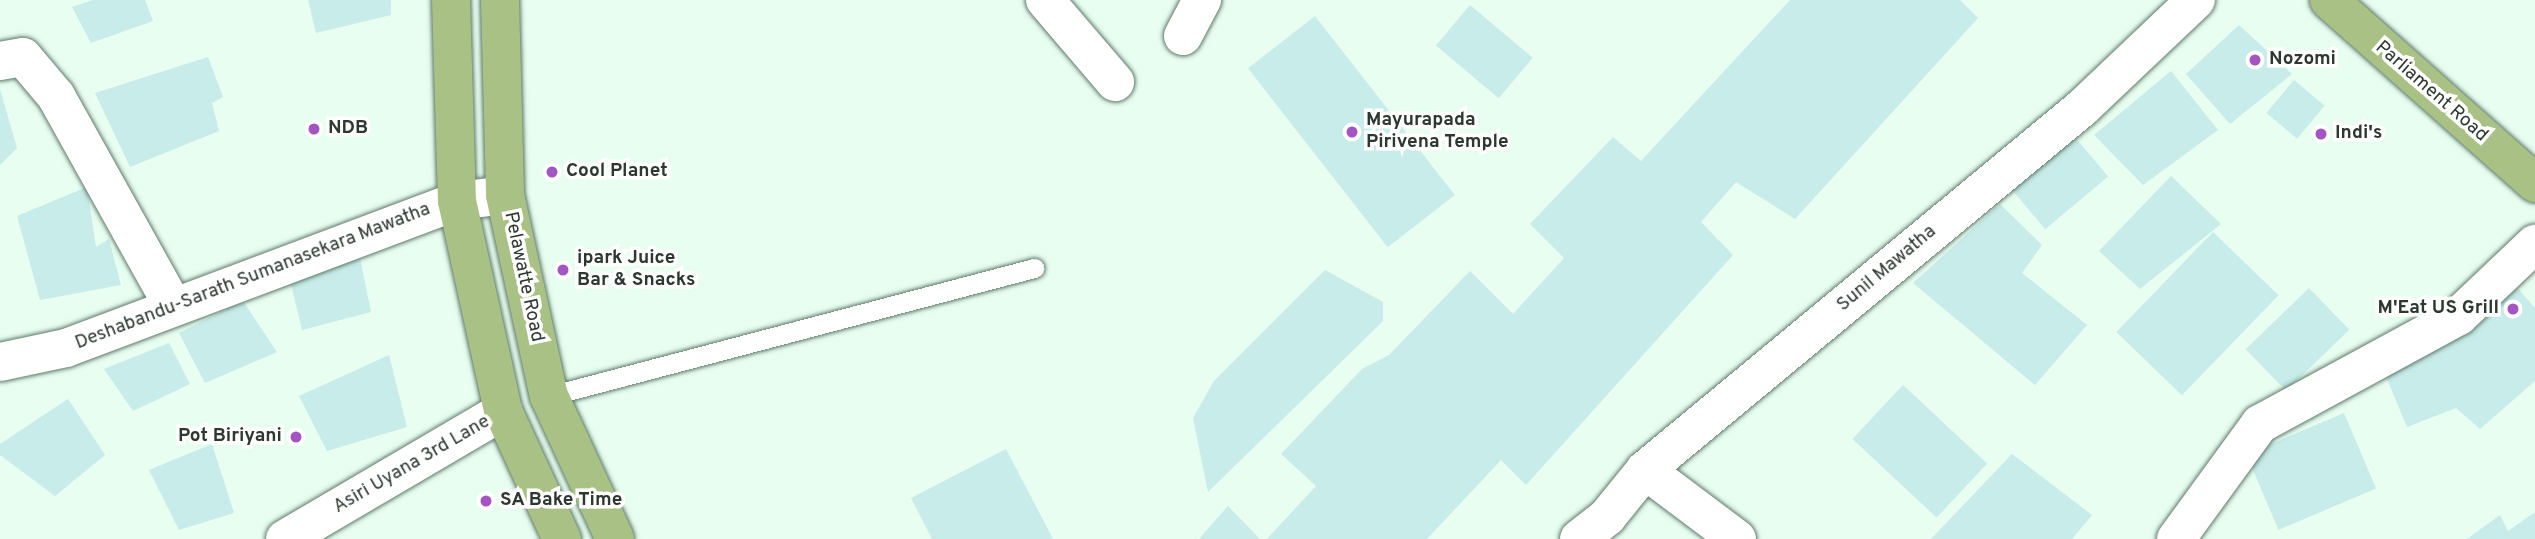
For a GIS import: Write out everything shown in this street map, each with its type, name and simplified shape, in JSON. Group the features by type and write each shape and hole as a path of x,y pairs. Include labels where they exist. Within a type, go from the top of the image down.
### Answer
{"main road":[{"path":"452,0 457,201 503,411 562,539"},
{"name":"Pelawatte Road","path":"500,0 505,195 549,396 615,539"},
{"name":"Parliament Road","path":"2329,0 2535,183"}],"street":[{"path":"1045,0 1115,82"},
{"path":"1183,36 1202,0"},
{"name":"Sunil Mawatha","path":"1598,532 1645,470 2082,108 2196,0"},
{"path":"0,61 23,57 56,96 173,306"},
{"name":"Deshabandu-Sarath Sumanasekara Mawatha","path":"0,362 66,348 457,201 505,195"},
{"path":"2176,539 2260,424 2459,316 2535,244"},
{"name":"Asiri Uyana 3rd Lane","path":"285,539 503,411"},
{"path":"1645,470 1737,539"}],"lane":[{"path":"549,396 1034,268"}],"building":[{"path":"93,0 145,0 153,21 91,43 72,7"},
{"path":"308,0 391,0 391,15 316,33"},
{"path":"1790,0 1960,0 1978,18 1795,219 1736,182 1701,222 1733,255 1526,485 1501,460 1427,539 1267,539 1316,486 1281,454 1362,369 1389,355 1470,271 1513,314 1564,258 1530,224 1613,137 1641,161"},
{"path":"1470,5 1533,58 1499,98 1436,46"},
{"name":"Mayurapada Pirivena Temple","path":"1315,16 1455,195 1388,247 1248,68"},
{"path":"2239,25 2292,74 2230,124 2186,74"},
{"path":"208,57 223,97 212,103 219,131 130,167 95,93"},
{"path":"2171,71 2218,130 2143,185 2094,135"},
{"path":"2294,80 2325,106 2297,139 2266,113"},
{"path":"0,89 17,148 0,165"},
{"path":"2074,136 2108,177 2045,229 2011,189"},
{"path":"2171,176 2221,224 2140,289 2099,251"},
{"path":"87,187 96,247 109,239 121,285 40,300 17,216"},
{"path":"2000,204 2042,245 2022,273 2087,325 2035,385 1913,283"},
{"path":"2213,232 2278,295 2182,395 2116,332"},
{"path":"358,248 371,312 302,330 289,276"},
{"path":"1325,270 1383,302 1383,321 1208,492 1193,418 1214,381"},
{"path":"2514,284 2535,308 2535,381 2480,429 2456,408 2407,427 2382,367"},
{"path":"2309,288 2349,330 2286,391 2246,349"},
{"path":"243,301 277,352 205,383 179,333"},
{"path":"169,343 190,384 133,411 104,369"},
{"path":"389,355 407,427 327,451 299,396"},
{"path":"1903,385 1987,463 1937,518 1853,439"},
{"path":"68,399 105,455 55,496 0,455 0,444"},
{"path":"2344,413 2376,488 2278,530 2246,454"},
{"path":"212,444 234,513 179,530 149,470"},
{"path":"1006,449 1053,539 932,539 911,498"},
{"path":"2012,454 2092,515 2072,539 1931,539"},
{"path":"1228,506 1260,539 1199,539"},
{"path":"2535,512 2535,539 2467,539 2500,515 2508,531"}],"place":[{"name":"Nozomi","path":"2255,60"},
{"name":"NDB","path":"314,129"},
{"name":"Mayurapada Pirivena Temple","path":"1352,132"},
{"name":"Indi's","path":"2321,134"},
{"name":"Cool Planet","path":"552,172"},
{"name":"ipark Juice Bar & Snacks","path":"563,270"},
{"name":"M'Eat US Grill","path":"2513,309"},
{"name":"Pot Biriyani","path":"296,437"},
{"name":"SA Bake Time","path":"486,501"}]}
